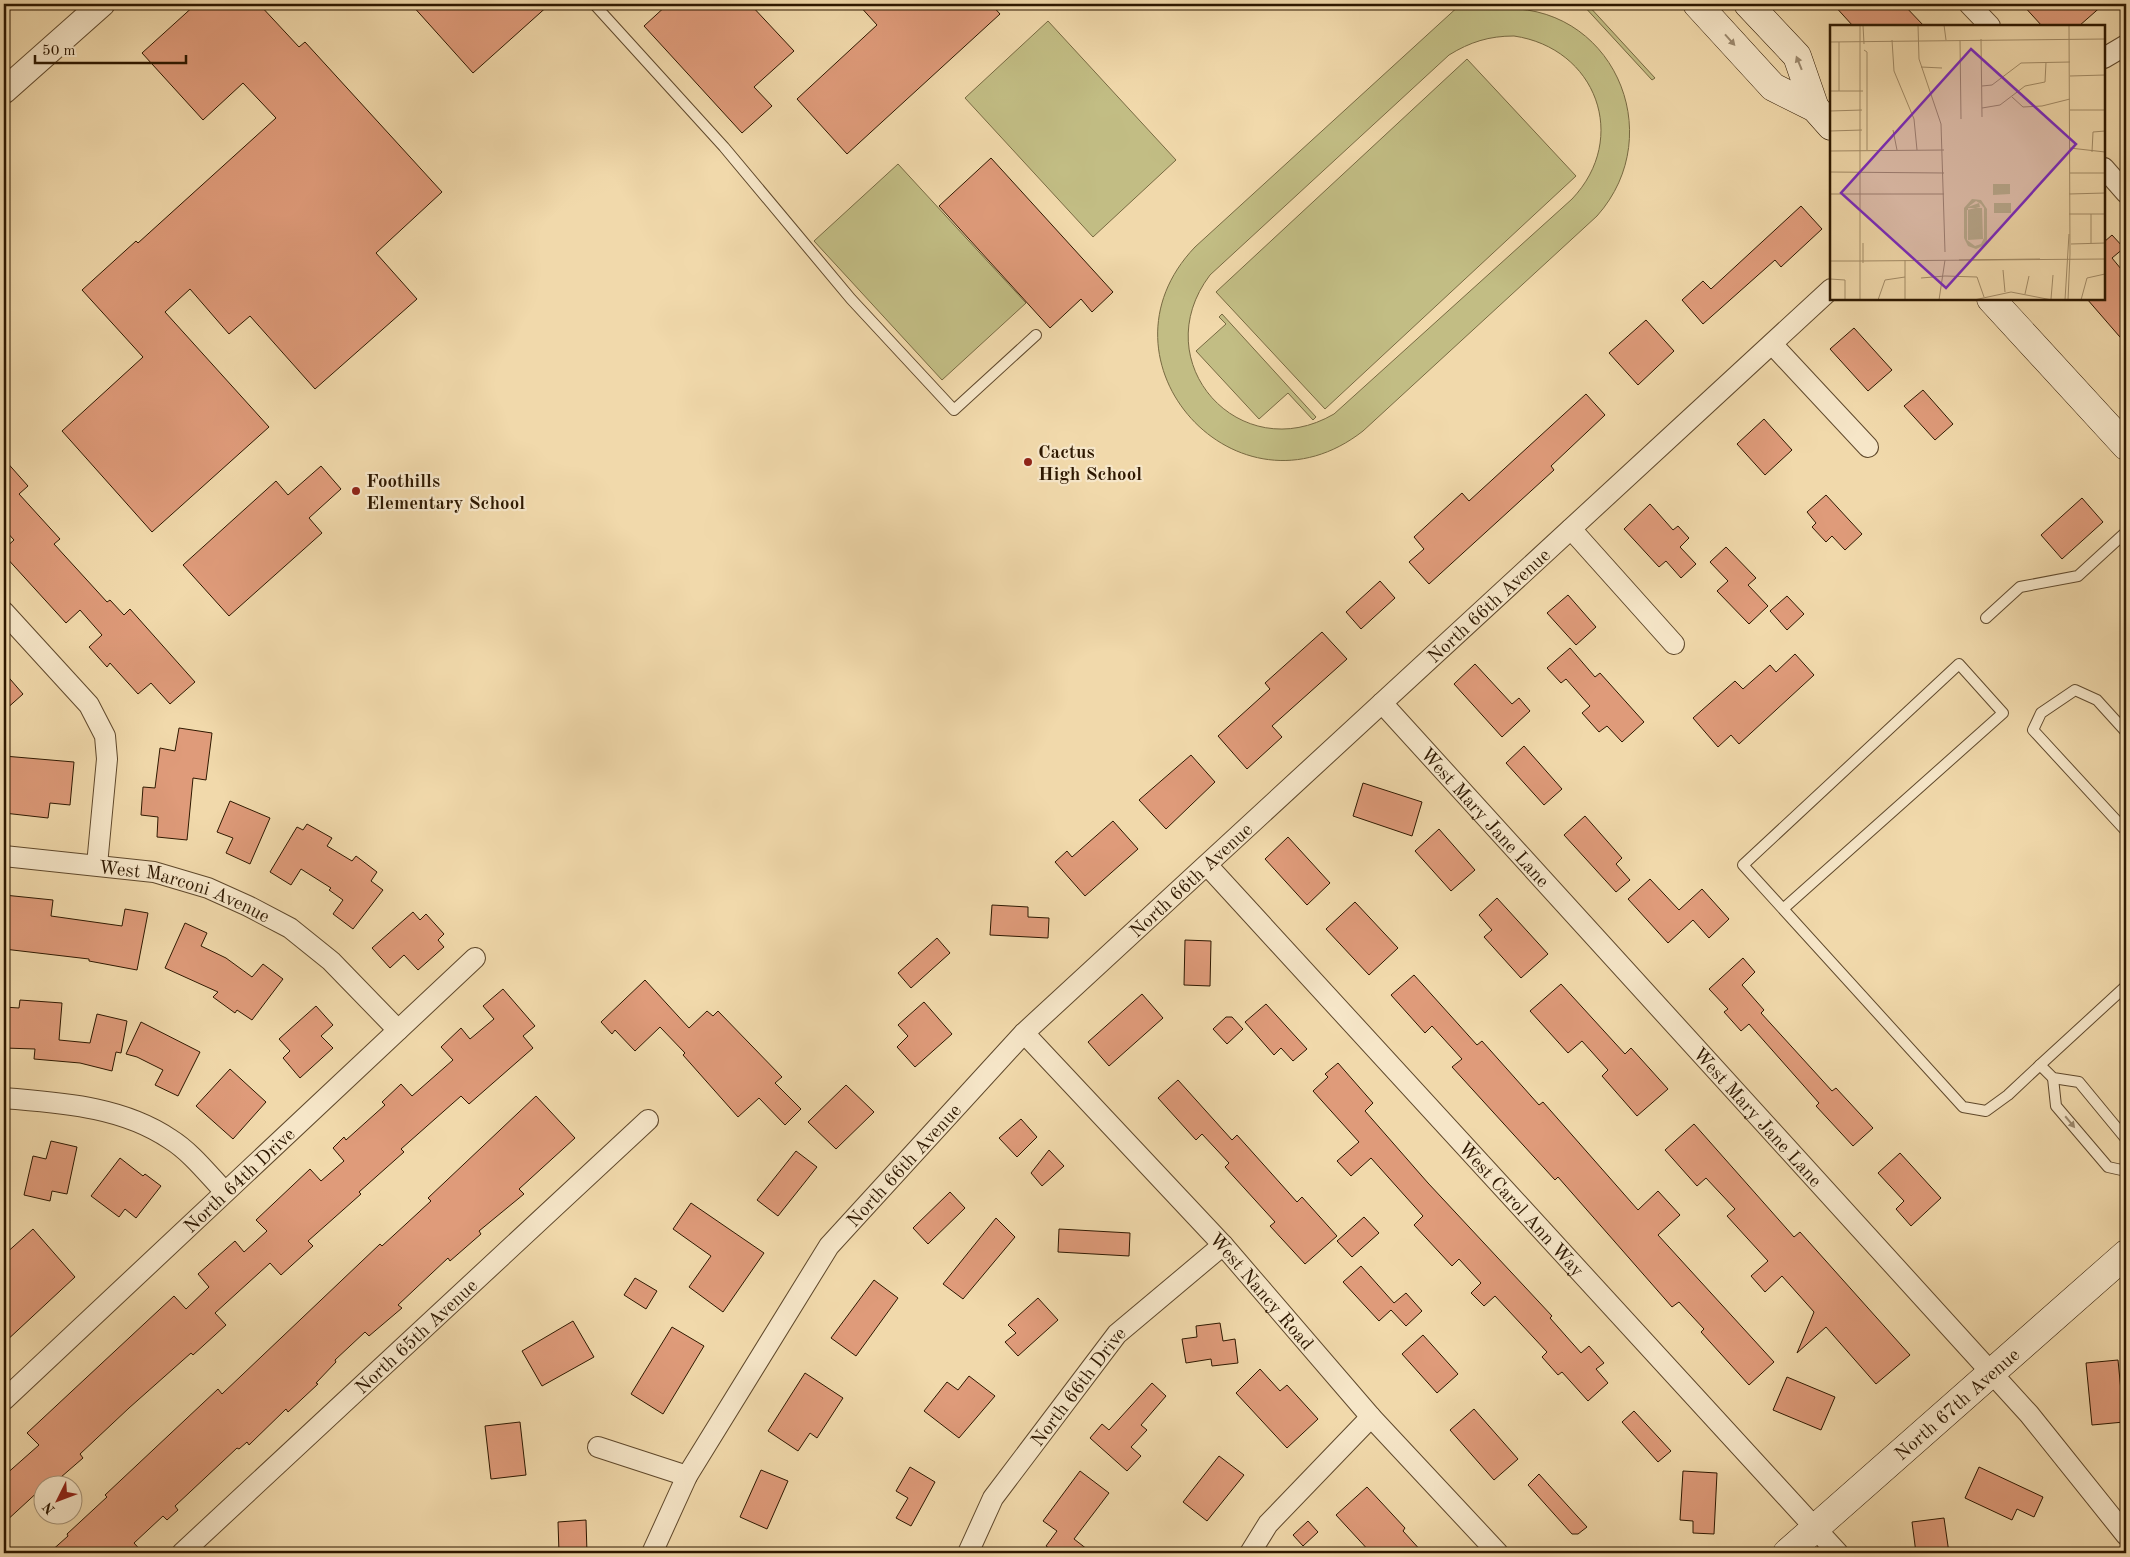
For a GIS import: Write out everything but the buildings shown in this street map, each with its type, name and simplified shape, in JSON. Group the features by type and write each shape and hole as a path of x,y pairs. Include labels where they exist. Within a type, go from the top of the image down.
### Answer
{"main road":[{"path":"1698,4 1773,87 1823,117"},
{"path":"1748,4 1798,56 1823,117"},
{"path":"1991,300 2126,446"},
{"name":"North 67th Avenue","path":"1787,1553 2126,1254"}],"street":[{"path":"1969,4 1989,25"},
{"path":"4,91 89,8"},
{"path":"2105,57 2126,45"},
{"path":"2105,169 2126,194"},
{"name":"North 66th Avenue","path":"652,1553 687,1476 829,1246 1024,1033 1830,290"},
{"path":"1772,344 1868,447"},
{"path":"1571,529 1674,644"},
{"name":"West Marconi Avenue","path":"4,612 88,705 105,736 107,759 98,865 154,872 208,888 290,928 331,961 398,1030"},
{"name":"West Mary Jane Lane","path":"1382,703 2029,1414 2126,1535"},
{"path":"4,856 98,865"},
{"name":"West Carol Ann Way","path":"1207,865 1838,1553"},
{"name":"North 64th Drive","path":"4,1400 475,958"},
{"name":"West Nancy Road","path":"1024,1033 1223,1245 1371,1417 1498,1553"},
{"path":"4,1098 66,1104 114,1113 140,1122 171,1139 225,1192"},
{"name":"North 65th Avenue","path":"182,1553 648,1120"},
{"name":"North 66th Drive","path":"968,1553 993,1498 1118,1334 1223,1245"},
{"path":"1250,1553 1268,1524 1371,1417"},
{"path":"598,1447 687,1476"}],"lane":[{"path":"594,4 724,147 852,299 954,410 1036,335"},
{"path":"1986,618 2020,587 2078,576 2126,532"},
{"path":"1783,909 2003,713 1959,664 1743,865 1783,909 1964,1107 1986,1111 2008,1095 2126,986"},
{"path":"2126,732 2097,700 2075,690 2041,713 2033,730 2126,832"},
{"path":"2040,1065 2053,1078 2079,1082 2126,1139"},
{"path":"2053,1078 2056,1106 2108,1167 2126,1171"}],"shaded area":[{"path":"1461,4 1492,4 1497,9 1537,12 1571,26 1598,49 1618,78 1628,112 1629,147 1619,183 1597,216 1363,431 1315,456 1269,460 1226,446 1191,418 1167,381 1158,338 1166,292 1195,247","holes":["1514,36 1542,44 1566,58 1584,77 1595,99 1601,124 1599,149 1590,175 1572,199 1334,414 1299,427 1266,428 1236,417 1212,398 1195,372 1188,341 1193,308 1210,275 1449,55 1472,43 1496,37"]},
{"path":"1582,4 1587,4 1655,78 1652,80"},
{"path":"1048,21 1176,160 1093,237 965,98"},
{"path":"1467,59 1576,176 1325,409 1216,292"},
{"path":"898,164 1026,303 942,380 814,241"},
{"path":"1222,314 1316,417 1313,420 1288,393 1259,419 1196,351 1226,324 1219,317"}],"place":[{"name":"Cactus High School","path":"1028,462"},
{"name":"Foothills Elementary School","path":"356,491"}]}
